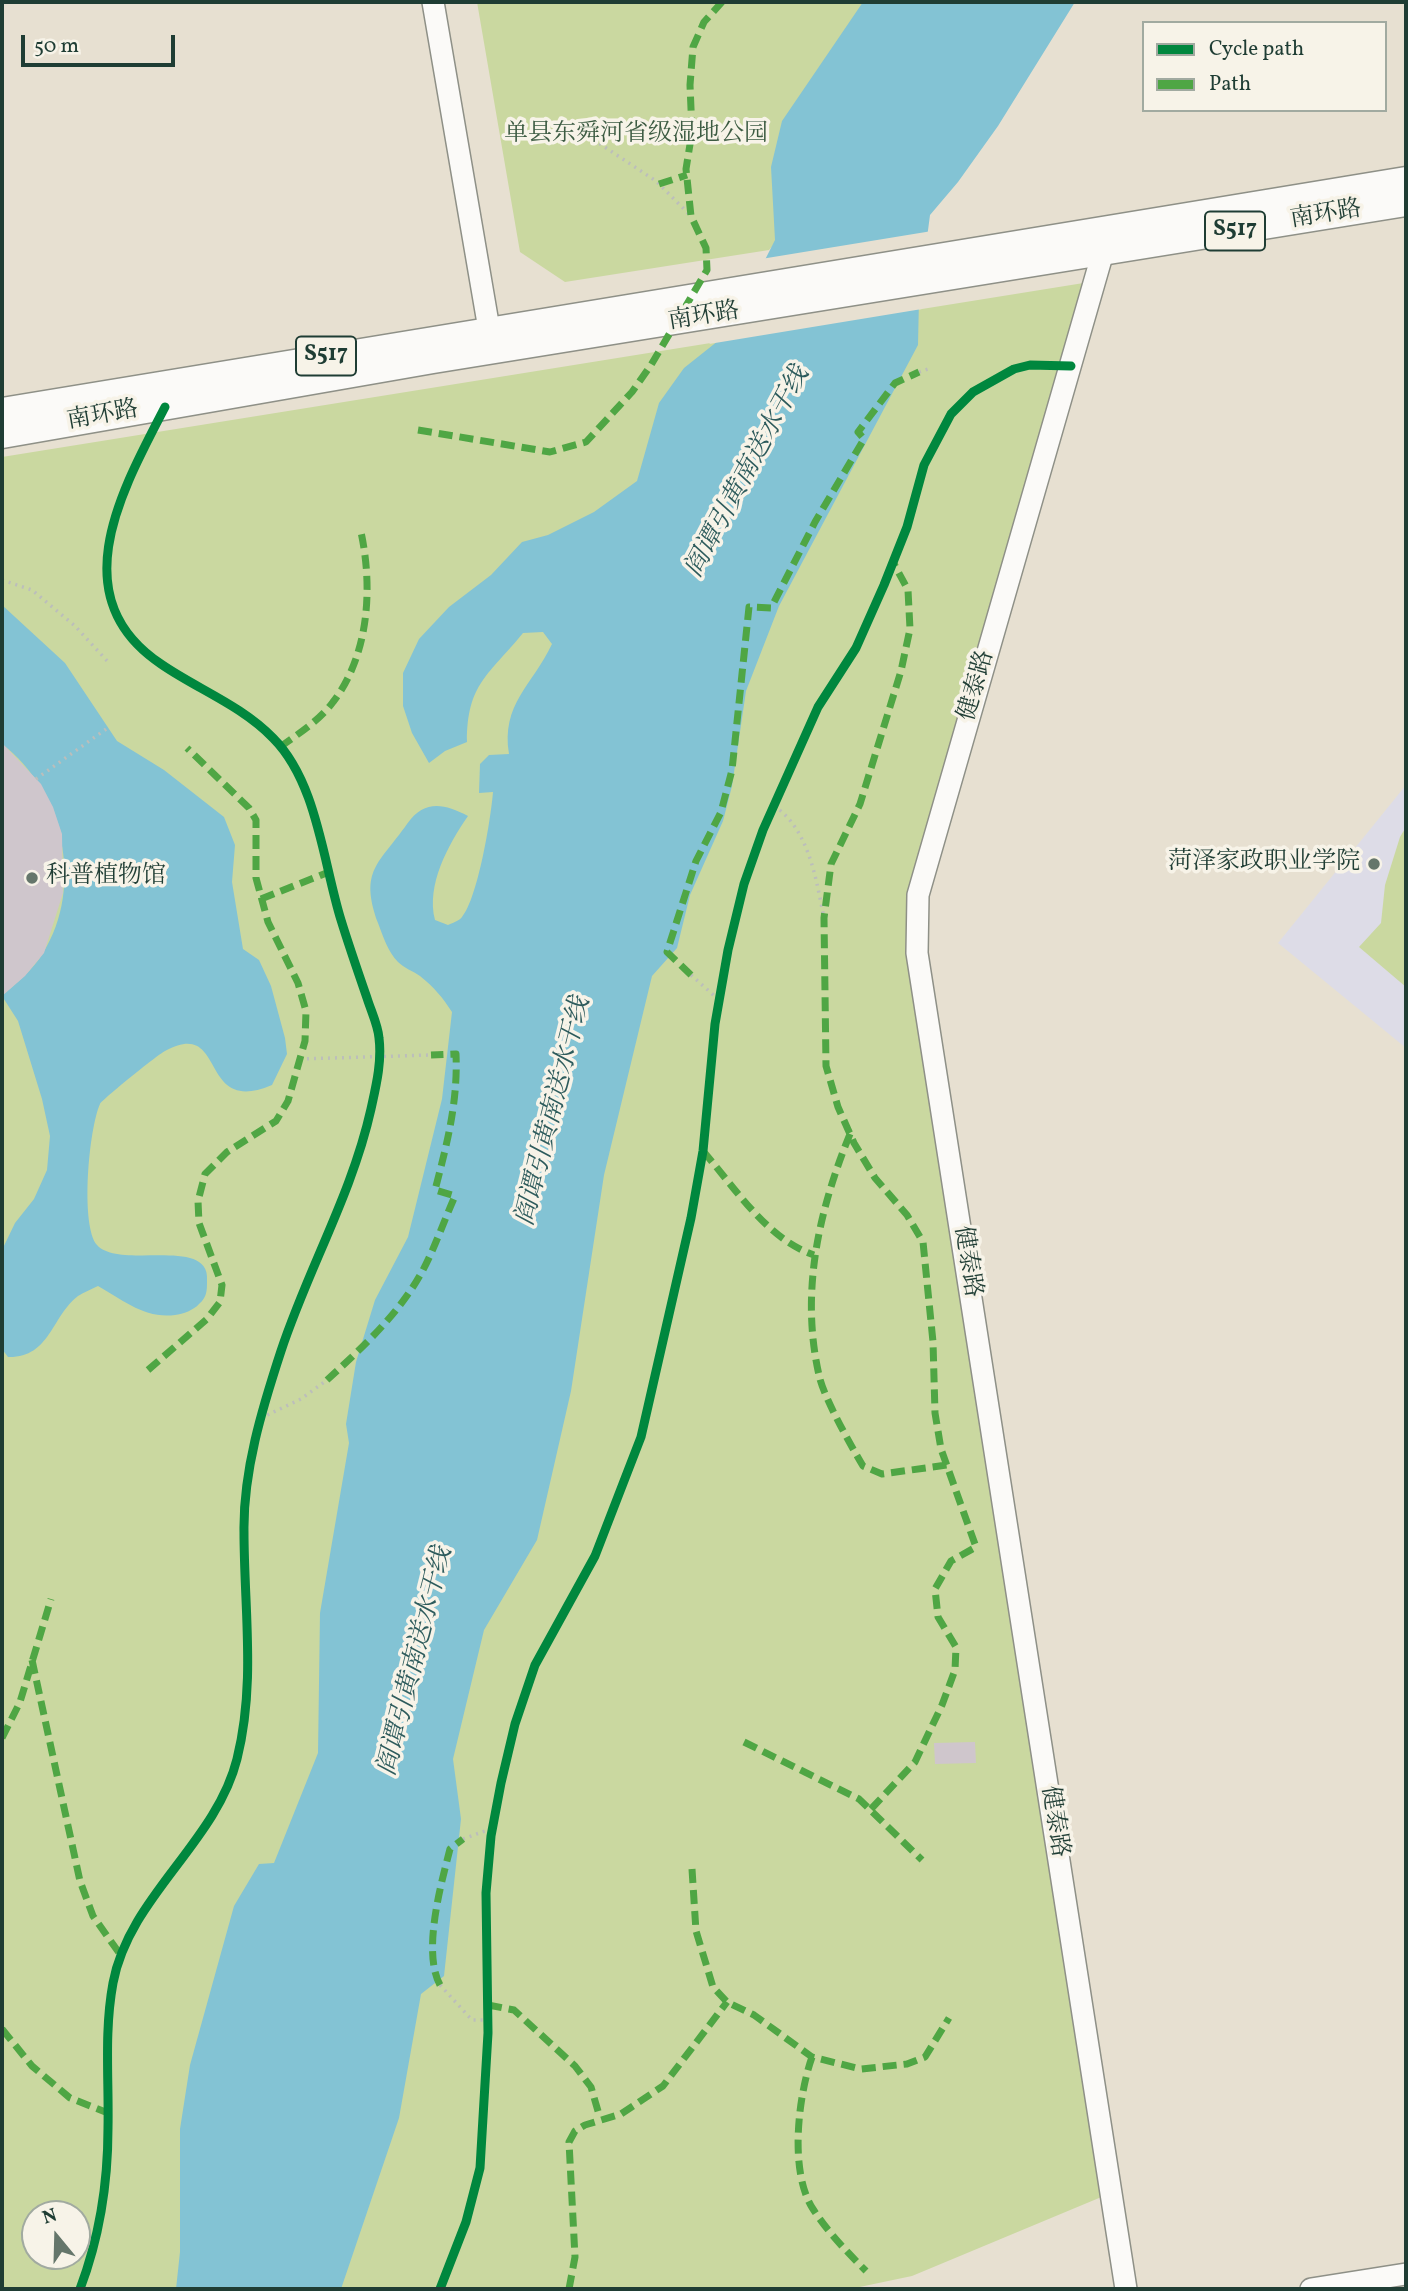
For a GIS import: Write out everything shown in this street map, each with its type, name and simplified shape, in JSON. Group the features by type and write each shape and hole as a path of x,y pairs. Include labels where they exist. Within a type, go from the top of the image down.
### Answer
{"main road":[{"name":"南环路","path":"2,435 433,360 646,316 1077,235 1406,180"},
{"name":"南环路","path":"2,411 489,329 646,316 1065,258 1406,202"}],"street":[{"path":"433,2 489,329"},
{"name":"健泰路","path":"1103,252 918,895 918,953 1126,2289"},
{"path":"1311,2289 1406,2274"}],"path":[{"path":"576,128 656,181 691,216"},
{"path":"919,372 928,369"},
{"path":"2,580 32,590 75,626 110,664"},
{"path":"36,779 109,727"},
{"path":"768,818 779,794"},
{"path":"774,806 787,815 803,840 824,918"},
{"path":"691,975 719,1000"},
{"path":"717,1012 722,987"},
{"path":"379,1046 379,1062"},
{"path":"300,1059 379,1062 431,1055"},
{"path":"261,1418 301,1399 327,1380"},
{"path":"258,1432 266,1399"},
{"path":"463,1839 492,1832 495,1817"},
{"path":"440,1984 472,2020 488,2021"},
{"path":"488,2005 488,2033"}],"shaded area":[{"name":"菏泽家政职业学院","path":"1406,785 1406,1048 1278,943"}],"green space":[{"name":"单县东舜河省级湿地公园","path":"477,2 993,2 769,250 565,282 520,252"},
{"path":"1096,281 918,895 1111,2193 912,2276 850,2289 2,2289 2,457"},
{"path":"1406,827 1406,987 1359,947 1381,923 1385,885 1400,837"}],"water":[{"name":"阎谭引黄南送水干线","path":"863,2 1075,2 998,126 958,182 930,215 919,299 918,345 779,606 746,691 732,786 723,821 690,895 677,948 652,976 604,1175 571,1391 537,1540 484,1630 453,1759 461,1819 444,1976 421,1994 399,2118 341,2289 176,2289 180,2252 180,2129 190,2065 234,1906 259,1864 274,1863 318,1753 320,1613 349,1443 346,1424 356,1362 375,1300 408,1237 442,1099 452,1012 430,984 400,964 391,954 373,905 371,879 381,859 414,816 428,807 435,806 459,812 468,816 446,852 436,879 433,907 435,920 448,925 462,917 478,876 492,804 493,792 479,793 480,764 489,755 509,754 508,737 514,708 552,644 543,632 523,633 482,681 471,706 467,742 445,751 429,763 412,733 403,706 403,673 419,639 449,607 491,575 522,542 548,535 594,512 637,481 659,403 684,368 728,333 775,240 771,167 782,121"},
{"path":"2,605 65,663 117,741 164,770 224,817 235,845 232,882 243,949 259,960 271,986 287,1054 272,1085 248,1091 232,1088 222,1079 198,1046 185,1044 160,1054 100,1104 92,1133 88,1176 89,1218 97,1245 108,1252 124,1255 179,1256 194,1259 204,1267 207,1280 206,1294 202,1301 181,1314 154,1314 135,1307 98,1286 78,1296 69,1305 49,1335 33,1351 22,1356 8,1357 2,1349 2,1250 15,1223 34,1199 47,1170 50,1136 42,1099 18,1021 2,996 39,959 56,927 63,899 65,870 53,813 40,787 23,763 2,744"}],"pier":[{"path":"932,231 922,309 709,344 725,331 761,259"}],"building":[{"name":"科普植物馆","path":"2,743 41,784 53,807 62,834 63,893 44,953 25,976 2,996"},
{"path":"975,1742 976,1763 935,1764 934,1743"}],"marked path":[{"path":"418,430 550,452 586,442 632,392 707,270 706,248 691,216 686,169 692,132 690,85 693,47 704,22 722,2"},
{"path":"659,184 687,175"},
{"path":"691,975 667,952 696,861 721,812 732,770 749,607 771,608 815,522 864,439 858,432 895,383 919,372"},
{"path":"280,747 328,709 354,663 361,642 367,598 361,532"},
{"path":"871,1809 915,1762 942,1705 955,1670 956,1647 938,1617 935,1589 951,1561 976,1547 941,1449 935,1413 933,1342 923,1242 907,1215 875,1178 854,1143 838,1107 826,1066 824,918 831,864 860,804 901,671 910,629 908,590 893,562"},
{"path":"148,1370 207,1319 220,1302 222,1285 199,1223 198,1201 205,1174 227,1152 276,1121 288,1101 305,1041 306,1011 298,983 268,922 256,878 256,820 249,808 187,748"},
{"path":"261,899 329,872"},
{"path":"327,1380 380,1329 414,1286 432,1252 455,1196 435,1190 453,1106 456,1054 431,1055"},
{"path":"850,1134 829,1192 812,1282 811,1313 819,1375 838,1421 863,1466 882,1474 947,1465"},
{"path":"703,1151 767,1225 781,1237 814,1255"},
{"path":"2,1738 20,1702 51,1599"},
{"path":"32,1660 80,1881 93,1916 122,1957"},
{"path":"744,1742 859,1799 922,1860"},
{"path":"440,1985 433,1955 435,1918 450,1849 463,1839"},
{"path":"692,1869 696,1931 713,1987 727,2002 754,2015 812,2057 861,2069 907,2064 925,2057 949,2018"},
{"path":"569,2289 575,2257 569,2142 575,2131 585,2125 621,2114 663,2086 727,2002"},
{"path":"488,2005 514,2010 575,2066 591,2087 600,2118"},
{"path":"2,2029 32,2066 70,2098 108,2113"},
{"path":"812,2057 803,2092 798,2134 798,2155 805,2193 819,2217 866,2271"}],"cycle path":[{"path":"440,2289 466,2222 480,2168 488,2033 486,1893 491,1836 501,1783 515,1724 535,1665 595,1556 641,1437 691,1218 703,1151 715,1024 728,950 744,884 763,830 818,707 856,648 884,585 907,527 924,465 951,414 973,392 1014,369 1030,365 1071,366"},
{"path":"80,2289 98,2230 104,2190 108,2149 108,2037 113,1983 122,1952 136,1924 211,1817 226,1789 237,1759 243,1731 248,1674 244,1532 250,1463 281,1351 363,1140 375,1092 380,1056 377,1028 341,920 317,824 300,777 288,756 273,738 247,716 161,664 131,637 113,607 107,575 109,542 118,507 165,407"}],"place":[{"name":"菏泽家政职业学院","path":"1374,864"},
{"name":"科普植物馆","path":"32,878"}]}
